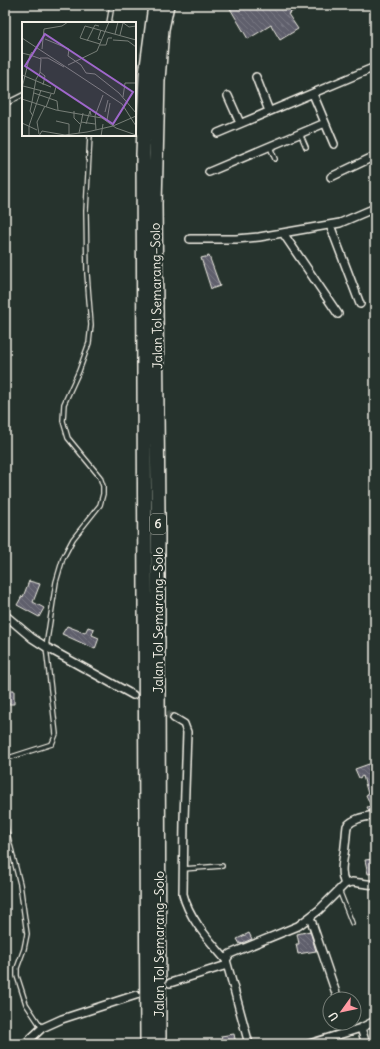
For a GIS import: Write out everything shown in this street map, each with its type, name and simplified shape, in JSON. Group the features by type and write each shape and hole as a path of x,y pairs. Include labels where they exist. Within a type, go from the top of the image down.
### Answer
{"highway":[{"name":"Jalan Tol Semarang–Solo","path":"147,1044 143,154 146,74 154,5"},
{"name":"Jalan Tol Semarang–Solo","path":"159,1044 158,514 155,204 158,80 162,29 167,5"}],"street":[{"path":"218,133 375,67"},
{"path":"256,77 270,110"},
{"path":"313,94 334,144"},
{"path":"228,96 240,123"},
{"path":"209,172 325,123"},
{"path":"331,177 375,156"},
{"path":"190,239 236,239 283,233 348,221 375,208"},
{"path":"330,225 360,304"},
{"path":"283,233 338,314"},
{"path":"5,615 32,638 46,647 133,695"},
{"path":"174,718 184,724 187,732 183,894 187,906 226,963 249,1044"},
{"path":"342,886 342,866 346,845 347,826 358,819 375,815"},
{"path":"170,983 226,963 230,954 298,926 319,910 342,886 352,882 375,885"},
{"path":"310,917 335,991"},
{"path":"25,1044 42,1028 62,1019 136,995"},
{"path":"362,1028 375,1021"},
{"path":"308,1044 349,1031"},
{"path":"362,1031 366,1044"}],"lane":[{"path":"109,22 112,5"},
{"path":"5,104 22,96"},
{"path":"300,133 306,147"},
{"path":"5,759 52,744 55,740 56,734 46,647 56,582 63,558 72,539 100,505 104,494 100,477 68,438 63,421 64,404 79,371 89,343 91,325 87,274 86,211 90,136"},
{"path":"270,146 275,159"},
{"path":"5,825 20,884 27,934 24,949 17,968 17,976 26,1004 42,1028"},
{"path":"183,869 222,866"},
{"path":"342,886 352,923"}],"building":[{"path":"228,5 303,5 288,14 298,29 280,40 271,25 248,39"},
{"path":"209,256 220,286 211,289 201,258"},
{"path":"29,581 40,584 33,602 44,608 39,617 17,605 22,596 23,597"},
{"path":"67,626 85,633 88,627 94,629 92,635 99,638 95,649 62,634"},
{"path":"5,675 11,675 11,690 14,690 14,704 5,704"},
{"path":"369,764 375,780 375,810 369,811 367,807 371,806 366,795 368,794 363,776 359,778 355,769"},
{"path":"373,859 375,873 368,874 365,860"},
{"path":"310,931 316,951 298,954 296,944 299,944 297,934"},
{"path":"249,933 252,939 240,944 237,939"},
{"path":"234,1034 236,1044 223,1044 221,1036"}],"tunnel":[{"path":"157,708 174,718"}]}
